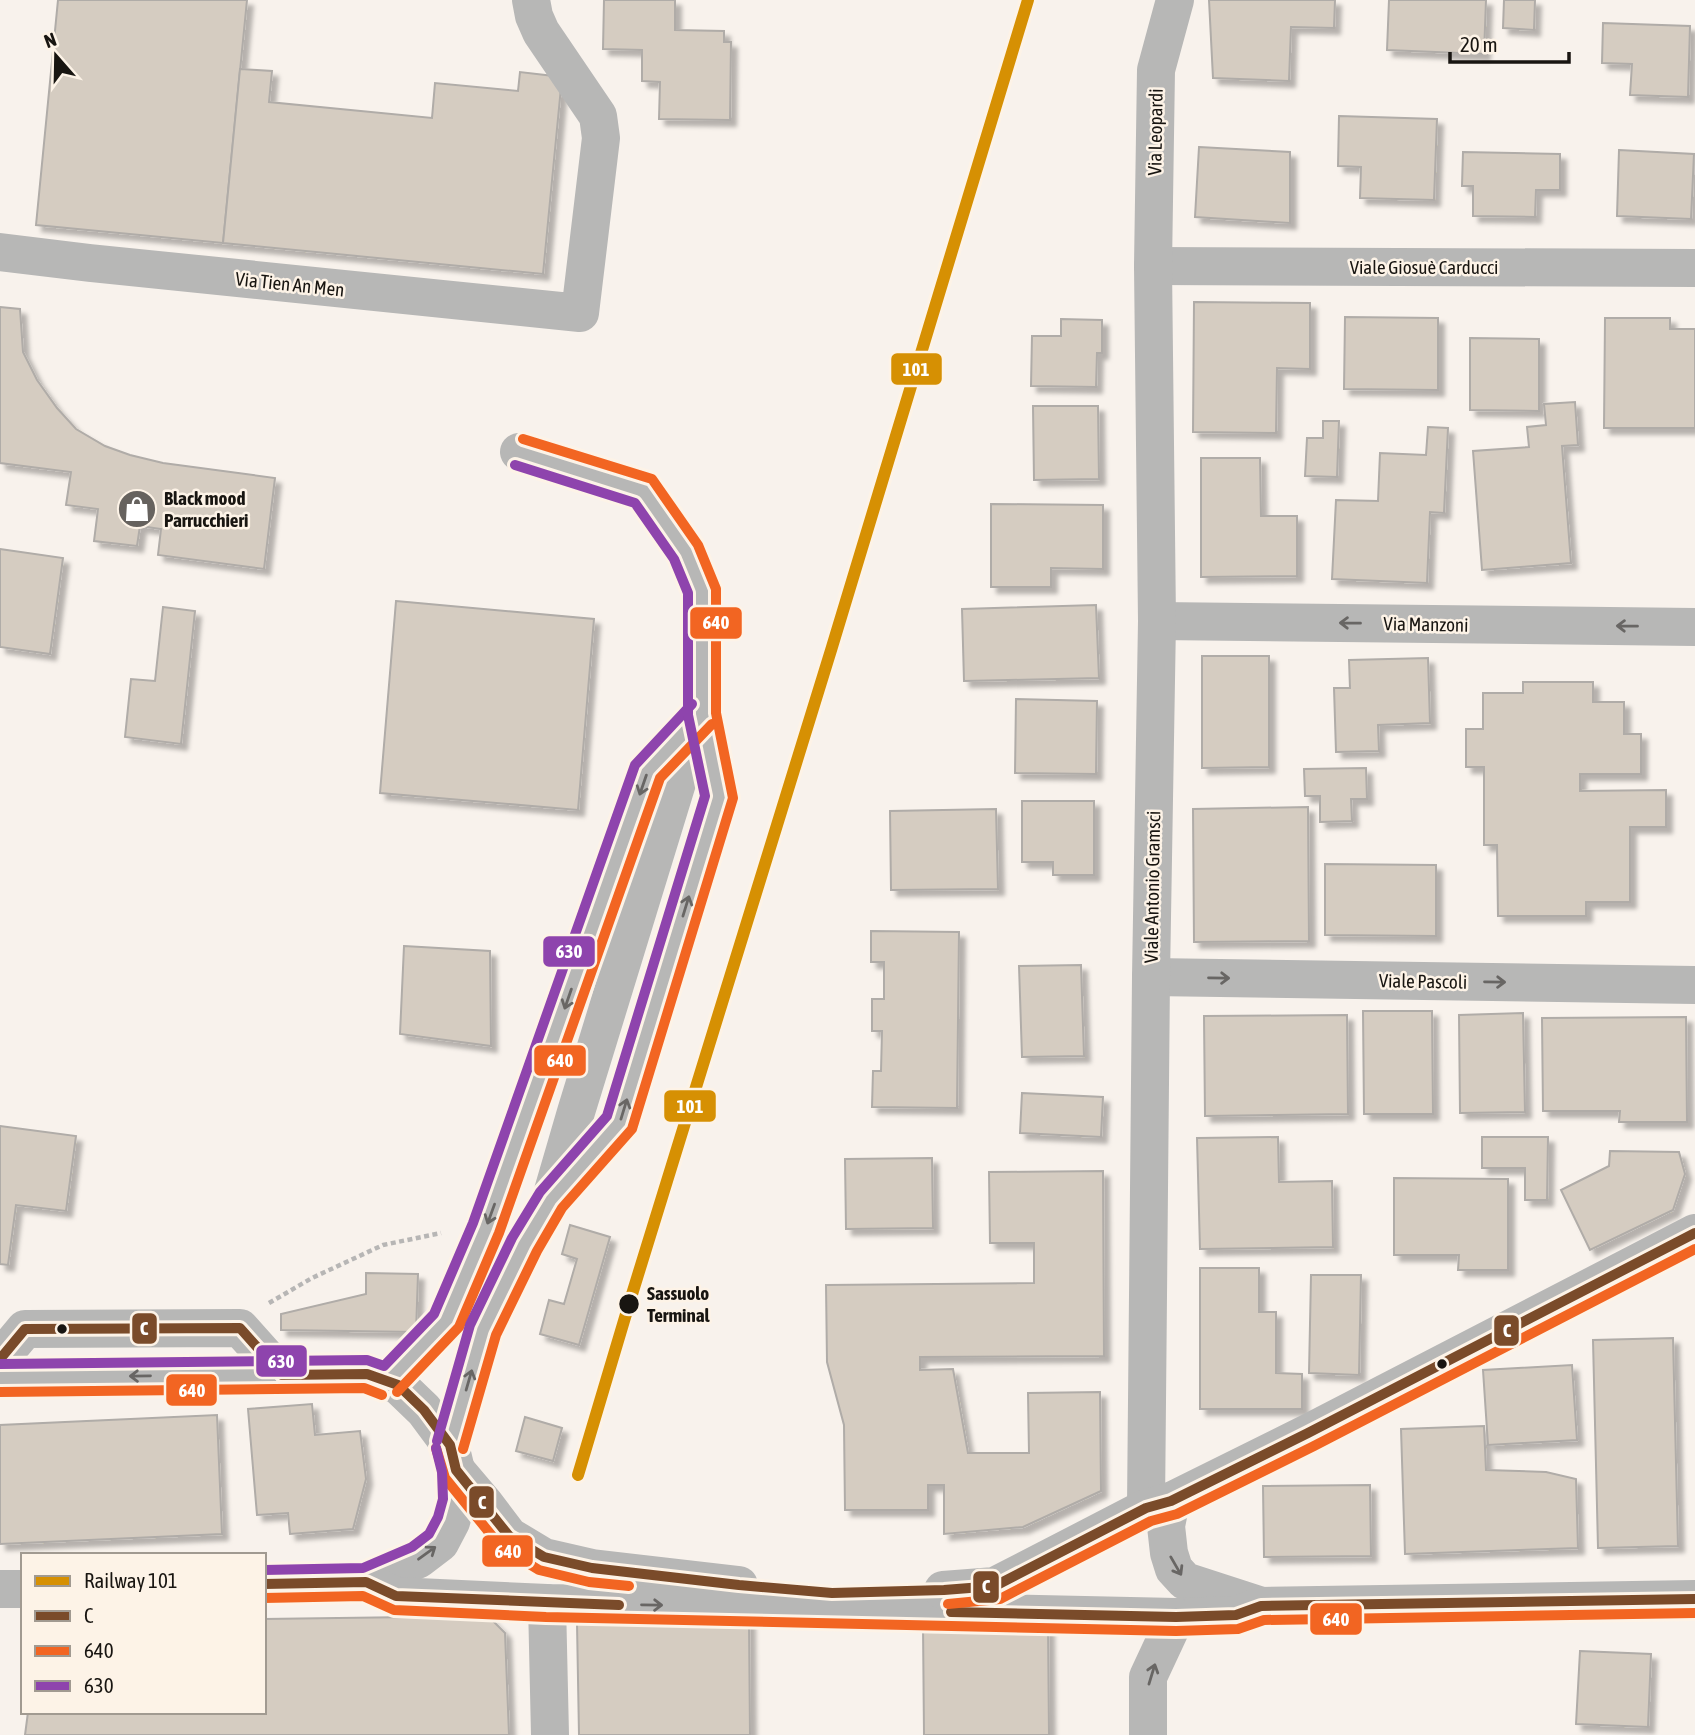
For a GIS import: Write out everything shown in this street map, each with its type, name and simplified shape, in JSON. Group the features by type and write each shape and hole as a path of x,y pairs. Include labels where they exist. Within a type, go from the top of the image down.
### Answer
{"street":[{"name":"Via Tien An Men","path":"0,252 580,313 601,138 598,116 541,32 531,0"},
{"name":"Via Leopardi","path":"1153,266 1156,70 1175,0"},
{"name":"Viale Giosuè Carducci","path":"1153,266 1695,268"},
{"name":"Viale Antonio Gramsci","path":"1153,266 1157,621 1151,976 1158,1504 1166,1526 1174,1569 1185,1581 1261,1606"},
{"path":"266,1584 366,1582 419,1559 440,1543 451,1522 457,1501 453,1458 483,1330 525,1244 551,1200 619,1123 719,797 702,714 702,590 685,552 644,491 519,452"},
{"name":"Via Manzoni","path":"1157,621 1695,627"},
{"path":"387,1382 446,1322 486,1228 648,771 702,714"},
{"name":"Viale Pascoli","path":"1151,976 1695,985"},
{"path":"366,1582 396,1596 547,1604 944,1601 995,1586 1308,1433 1695,1233"},
{"path":"465,1278 501,1294"},
{"path":"0,1359 25,1329 240,1328 282,1375"},
{"path":"0,1378 367,1374 398,1385 424,1410 453,1458 509,1536 544,1557 592,1568 832,1593 1176,1616 1236,1615 1261,1606 1695,1599"},
{"path":"0,1589 21,1589"},
{"path":"547,1604 550,1735"},
{"path":"1148,1735 1148,1677 1176,1616"}],"building":[{"path":"58,0 247,0 223,243 36,225"},
{"path":"604,0 675,0 675,30 724,31 724,42 731,42 730,120 659,119 660,82 642,81 642,50 603,49"},
{"path":"1209,0 1335,0 1334,28 1291,27 1289,81 1213,78"},
{"path":"1389,0 1486,0 1484,54 1387,50"},
{"path":"1504,0 1535,0 1534,30 1503,28"},
{"path":"1603,23 1690,26 1688,97 1630,95 1632,64 1602,63"},
{"path":"240,69 272,71 269,102 432,118 435,83 518,91 520,72 562,77 543,274 223,243"},
{"path":"1339,116 1437,119 1434,200 1360,198 1361,167 1338,166"},
{"path":"1199,147 1290,152 1290,223 1195,217"},
{"path":"1619,150 1694,154 1691,219 1617,216"},
{"path":"1463,152 1560,154 1560,190 1536,190 1535,217 1473,216 1473,186 1462,186"},
{"path":"1194,302 1310,303 1310,369 1277,368 1276,433 1193,432"},
{"path":"0,307 20,309 23,352 37,380 76,429 105,446 130,455 163,463 275,478 264,569 158,555 161,529 140,526 137,546 94,541 98,509 66,505 71,472 0,463"},
{"path":"1345,317 1438,318 1438,390 1344,389"},
{"path":"1605,318 1670,318 1670,329 1695,329 1695,428 1604,428"},
{"path":"1061,319 1102,320 1102,353 1097,353 1096,387 1031,386 1032,336 1061,336"},
{"path":"1470,338 1539,339 1539,411 1470,410"},
{"path":"1575,402 1578,445 1562,446 1571,563 1482,570 1473,451 1529,447 1527,427 1546,425 1544,404"},
{"path":"1033,406 1098,406 1099,479 1034,480"},
{"path":"1323,421 1339,421 1337,477 1305,476 1307,438 1323,438"},
{"path":"1428,427 1448,428 1444,513 1430,512 1427,583 1332,579 1336,500 1378,501 1380,453 1426,455"},
{"path":"1201,458 1260,458 1261,516 1297,516 1297,576 1201,577"},
{"path":"991,504 1103,505 1103,569 1051,568 1051,587 991,587"},
{"path":"0,549 63,558 50,654 0,647"},
{"path":"396,601 594,619 578,810 380,793"},
{"path":"1096,605 1099,678 964,681 962,609"},
{"path":"163,607 195,611 181,744 125,737 131,679 155,681"},
{"path":"1202,656 1269,656 1269,767 1202,768"},
{"path":"1428,658 1430,723 1378,725 1379,751 1336,752 1334,688 1350,688 1349,660"},
{"path":"1523,682 1593,682 1593,702 1624,702 1624,734 1641,734 1641,774 1580,774 1580,791 1666,790 1666,827 1630,827 1630,902 1586,902 1586,916 1498,916 1497,845 1484,845 1484,767 1466,767 1466,729 1483,729 1483,693 1523,693"},
{"path":"1016,699 1097,701 1096,774 1015,773"},
{"path":"1366,768 1367,799 1351,799 1352,821 1320,822 1320,796 1305,796 1304,769"},
{"path":"1022,801 1094,801 1094,875 1053,875 1053,862 1022,862"},
{"path":"1308,807 1309,941 1194,942 1193,809"},
{"path":"996,809 998,889 891,890 890,811"},
{"path":"1325,864 1436,865 1436,936 1325,935"},
{"path":"871,931 959,932 957,1108 872,1107 873,1071 881,1071 882,1031 872,1031 872,999 884,999 884,962 871,962"},
{"path":"404,946 490,951 491,1046 400,1034"},
{"path":"1081,965 1084,1056 1022,1057 1019,966"},
{"path":"1363,1011 1432,1011 1433,1114 1364,1114"},
{"path":"1523,1013 1525,1112 1460,1113 1459,1015"},
{"path":"1347,1015 1348,1114 1205,1116 1204,1016"},
{"path":"1686,1017 1687,1122 1619,1122 1620,1111 1543,1111 1542,1018"},
{"path":"1022,1093 1103,1097 1101,1137 1020,1133"},
{"path":"0,1126 76,1136 66,1211 16,1205 8,1265 0,1264"},
{"path":"1278,1137 1279,1182 1332,1181 1333,1247 1200,1249 1197,1138"},
{"path":"1482,1137 1548,1137 1547,1200 1525,1200 1525,1168 1482,1168"},
{"path":"1610,1151 1679,1152 1685,1174 1673,1210 1590,1250 1561,1190 1609,1166"},
{"path":"932,1158 933,1228 846,1229 845,1159"},
{"path":"1103,1171 1104,1356 920,1357 920,1370 953,1369 968,1453 1029,1453 1028,1393 1100,1392 1101,1491 1023,1527 944,1534 944,1485 928,1485 928,1510 845,1510 844,1425 827,1362 826,1285 1034,1283 1034,1243 990,1243 989,1172"},
{"path":"1394,1178 1508,1179 1508,1270 1458,1270 1459,1255 1394,1255"},
{"path":"570,1225 610,1237 579,1345 540,1334 549,1300 564,1304 577,1259 562,1254"},
{"path":"1200,1268 1259,1268 1259,1312 1276,1312 1276,1373 1302,1374 1302,1409 1200,1409"},
{"path":"366,1273 418,1274 416,1332 281,1330 281,1314 366,1294"},
{"path":"1311,1275 1361,1275 1359,1375 1309,1373"},
{"path":"1673,1338 1678,1546 1598,1548 1593,1340"},
{"path":"1572,1365 1577,1440 1488,1445 1483,1370"},
{"path":"312,1404 315,1435 360,1431 366,1479 353,1529 290,1534 288,1513 257,1515 248,1409"},
{"path":"217,1415 222,1534 0,1544 0,1425"},
{"path":"525,1417 562,1428 553,1461 516,1451"},
{"path":"1484,1426 1486,1470 1546,1472 1576,1479 1578,1548 1405,1554 1401,1429"},
{"path":"1370,1485 1371,1556 1264,1557 1263,1486"},
{"path":"488,1616 505,1633 509,1735 25,1735 28,1714 266,1714 266,1619"},
{"path":"749,1621 750,1735 579,1735 577,1623"},
{"path":"1048,1624 1049,1735 924,1735 923,1625"},
{"path":"1580,1651 1651,1654 1648,1727 1576,1724"}],"rail line":[{"name":"101","path":"578,1475 1028,0"}],"transit line":[{"name":"640","path":"463,1449 496,1335 537,1251 562,1208 632,1129 733,798 716,713 716,589 698,545 652,479 523,439"},
{"name":"630","path":"437,1441 470,1325 512,1238 540,1192 607,1116 705,796 688,715 688,593 674,559 635,503 515,465"},
{"name":"630","path":"0,1364 367,1360 384,1366 434,1314 473,1223 635,765 692,704"},
{"name":"640","path":"397,1392 459,1327 499,1233 660,778 712,724"},
{"name":"C","path":"282,1375 367,1374 398,1385 424,1410 450,1445 456,1470 509,1536 544,1557 592,1568 832,1593 995,1586 1146,1508 1171,1501 1308,1433 1695,1233"},
{"name":"640","path":"948,1604 1000,1599 1151,1521 1177,1514 1314,1446 1695,1249"},
{"name":"C","path":"0,1359 25,1329 240,1328 282,1375"},
{"name":"640","path":"0,1392 364,1388 382,1395"},
{"name":"640","path":"436,1448 445,1478 501,1547 539,1570 589,1582 629,1586"},
{"name":"630","path":"266,1570 363,1568 412,1547 429,1534 443,1499 442,1472 436,1448"},
{"name":"C","path":"266,1584 366,1582 396,1596 619,1605"},
{"name":"640","path":"266,1598 363,1596 394,1610 546,1617 1176,1631 1238,1629 1264,1620 1695,1613"},
{"name":"C","path":"951,1612 1176,1617 1236,1615 1261,1606 1695,1599"}],"place":[{"name":"Black mood Parrucchieri","path":"137,509"},
{"name":"Sassuolo Terminal","path":"629,1304"}]}
